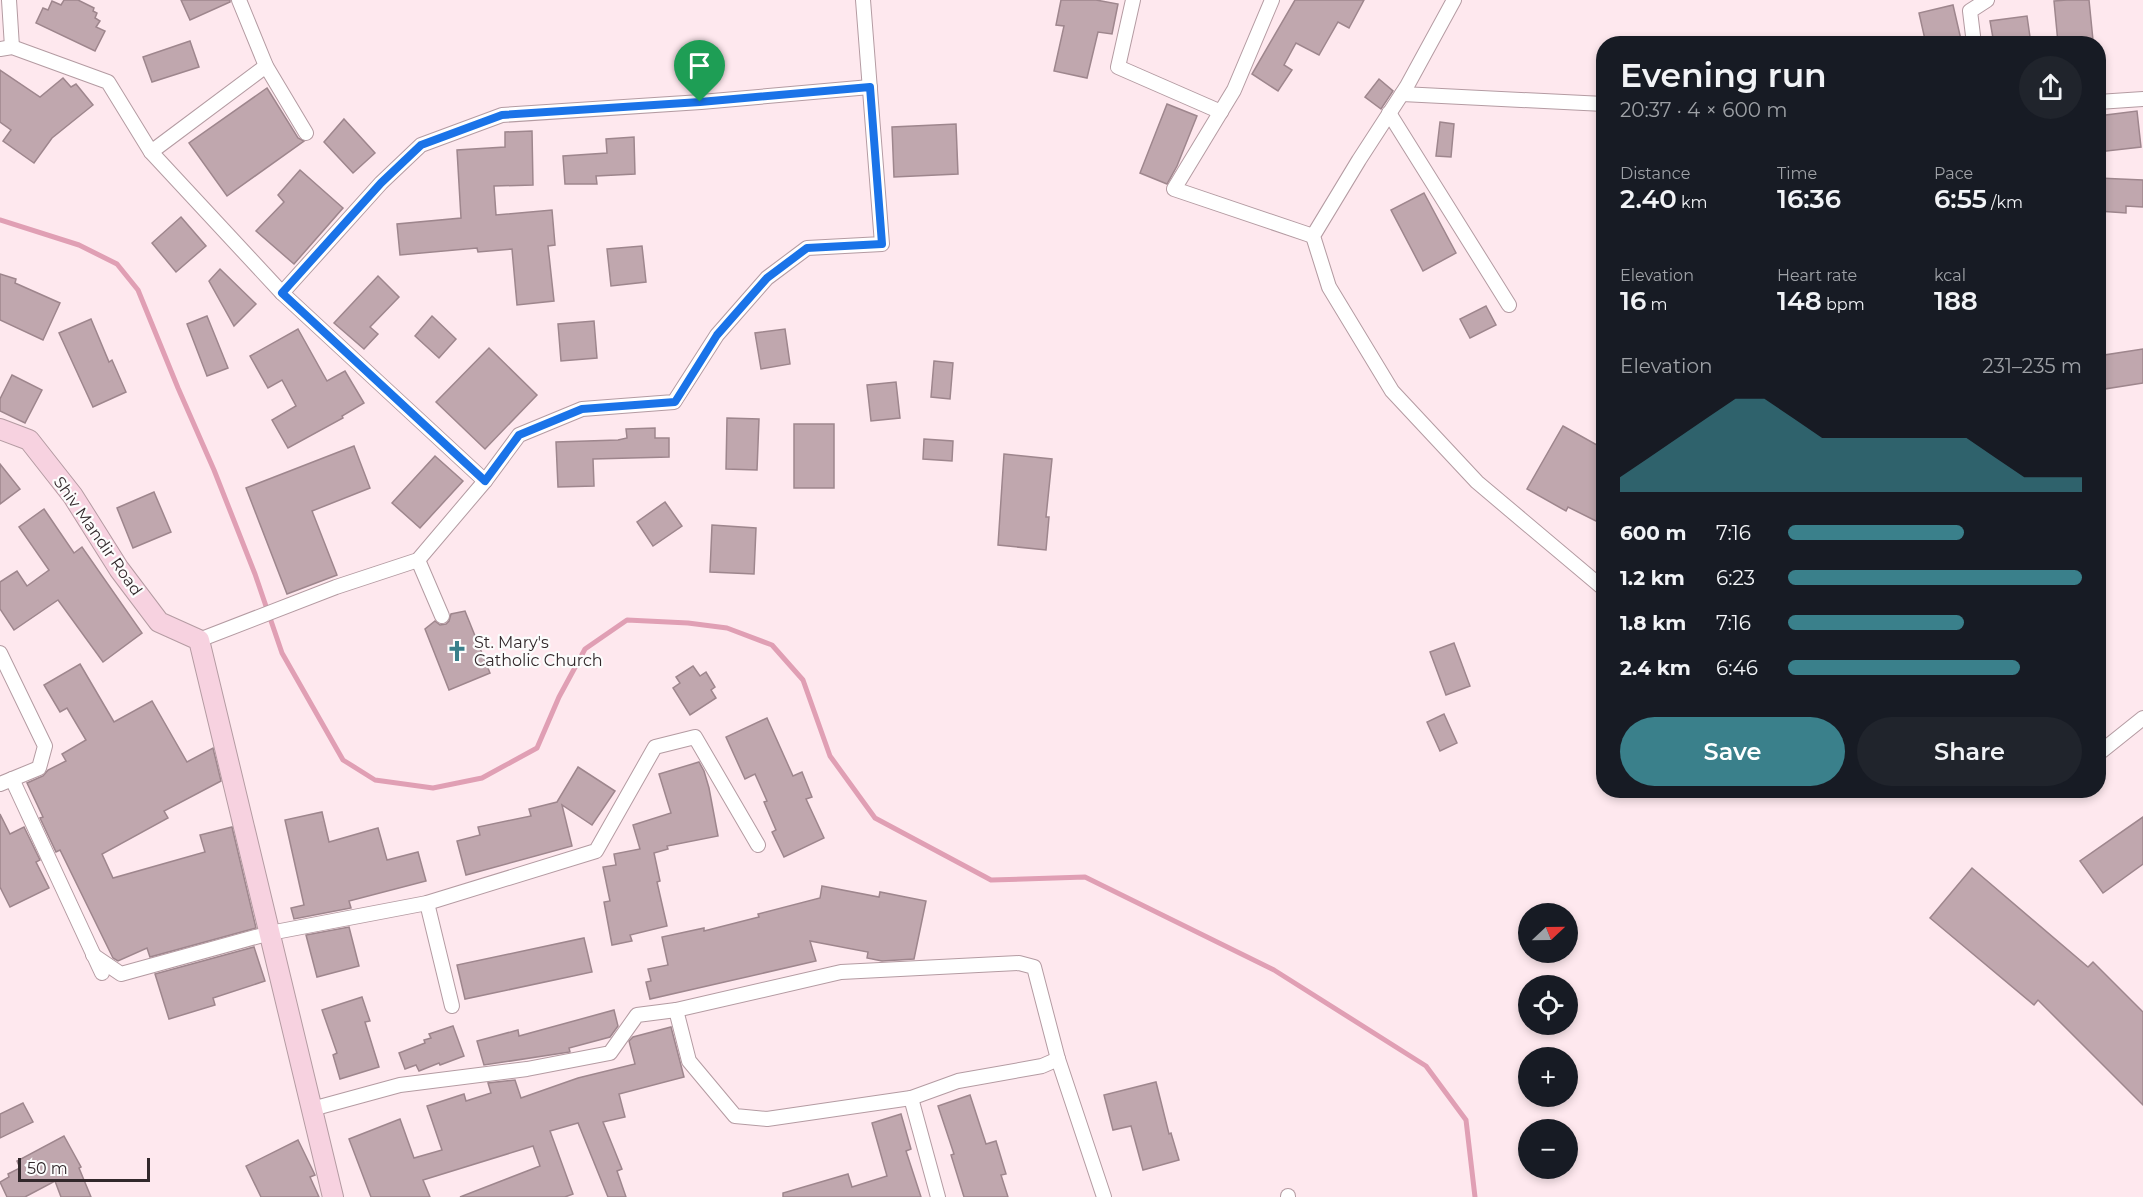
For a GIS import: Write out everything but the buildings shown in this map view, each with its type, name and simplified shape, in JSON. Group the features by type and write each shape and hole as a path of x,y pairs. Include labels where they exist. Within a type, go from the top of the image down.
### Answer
{"street":[{"path":"9,0 6,48 108,82 151,152 282,293 485,481"},
{"path":"239,0 266,66 306,133"},
{"path":"333,1197 199,640 336,587 418,561 485,481 519,435 582,409 675,402 717,335 767,278 807,248 882,244 863,0"},
{"path":"1133,0 1118,67 1221,112"},
{"path":"1272,0 1234,90 1174,189 1313,236"},
{"path":"1454,0 1402,94 1313,236 1329,287 1392,391 1477,482 1596,582"},
{"path":"1973,36 1970,12 1987,0"},
{"path":"151,152 266,66"},
{"path":"282,293 381,183 421,145 502,115 700,102 870,87"},
{"path":"1402,94 1596,104"},
{"path":"2106,101 2143,99"},
{"path":"1389,113 1509,305"},
{"name":"Shiv Mandir Road","path":"0,429 28,440 73,496 159,622 199,640"},
{"path":"418,561 442,616"},
{"path":"0,653 45,746 39,768 6,781 102,973"},
{"path":"2106,748 2143,718"},
{"path":"93,955 121,974 270,933 427,903 596,851 655,747 695,737 758,845"},
{"path":"427,903 452,1006"},
{"path":"312,1109 400,1085 527,1069 610,1053 637,1015 676,1010 841,972 1019,963 1034,967 1058,1059 1104,1197"},
{"path":"676,1010 689,1061 735,1116 767,1119 911,1098 958,1081 1042,1066 1058,1059"},
{"path":"911,1098 938,1197"}],"waterway":[{"path":"0,220 79,245 117,264 138,290 214,470 255,574 282,653 343,760 375,780 433,788 482,778 537,748 559,697 585,649 627,620 688,623 727,628 772,645 803,680 830,756 875,818 991,880 1085,877 1274,970 1426,1066 1466,1120 1475,1197"}],"place":[{"name":"St. Mary's Catholic Church","path":"457,651"}],"route":[{"path":"870,87 882,244 807,248 767,278 717,335 675,402 582,409 519,435 485,481 282,293 381,183 421,145 502,115 700,102 870,87"}]}
